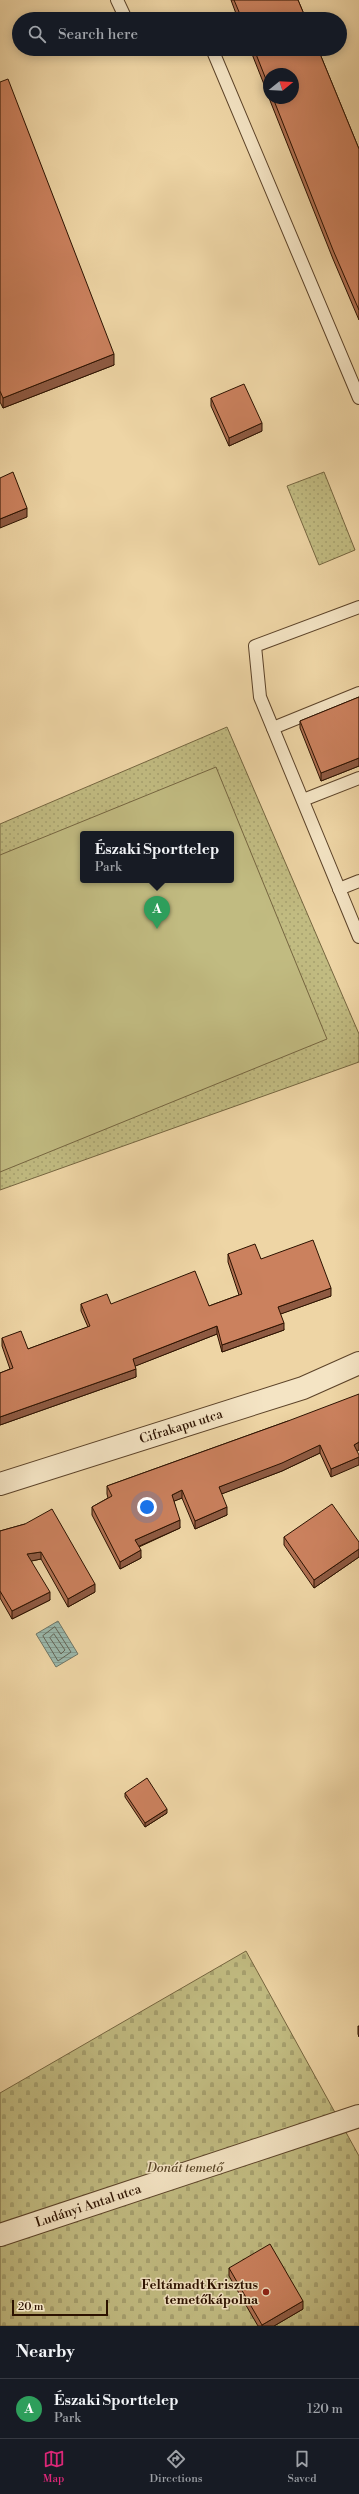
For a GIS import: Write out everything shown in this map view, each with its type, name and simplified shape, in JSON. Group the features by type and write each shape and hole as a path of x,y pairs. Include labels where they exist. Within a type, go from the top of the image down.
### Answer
{"street":[{"name":"Cifrakapu utca","path":"0,1484 303,1388 359,1363"},
{"name":"Ludányi Antal utca","path":"0,2235 359,2116"}],"lane":[{"path":"117,0 123,12"},
{"path":"215,56 359,398"},
{"path":"359,607 255,646 260,697 359,937"},
{"path":"273,728 359,693"},
{"path":"303,800 359,778"},
{"path":"339,889 359,880"}],"green space":[{"path":"324,472 355,550 319,565 287,486"},
{"path":"227,727 359,1034 359,1062 0,1190 0,824"},
{"path":"216,767 327,1039 0,1172 0,855"},
{"name":"Donát temető","path":"246,1951 359,2156 359,2326 0,2326 0,2093"}],"water":[{"path":"58,1621 78,1654 56,1667 36,1634"}],"building":[{"path":"234,0 298,0 303,12 239,12"},
{"path":"257,56 321,56 359,149 359,310 333,250 275,104 299,104 299,68 263,68 263,72"},
{"path":"8,79 114,354 3,398 0,391 0,82"},
{"path":"244,384 262,423 229,438 211,398"},
{"path":"13,472 27,508 0,519 0,478"},
{"path":"359,697 359,758 321,773 300,721"},
{"path":"313,1240 331,1288 278,1307 284,1323 222,1345 217,1326 133,1359 136,1369 0,1417 0,1373 13,1368 2,1338 21,1331 28,1349 90,1326 81,1304 107,1294 111,1304 195,1271 209,1306 242,1294 228,1254 255,1244 261,1259"},
{"path":"359,1394 359,1442 354,1445 359,1457 331,1469 320,1445 282,1463 219,1487 227,1507 195,1521 182,1490 172,1495 180,1520 135,1540 141,1550 120,1562 92,1507 112,1496 107,1486"},
{"path":"332,1504 359,1542 359,1549 314,1580 284,1537"},
{"path":"52,1509 95,1584 68,1599 41,1552 27,1554 50,1592 12,1611 0,1591 0,1531 25,1524"},
{"path":"147,1778 167,1809 145,1823 125,1793"},
{"name":"Feltámadt Krisztus temetőkápolna","path":"270,2244 303,2301 262,2325 229,2268"}],"place":[{"name":"Északi Sporttelep","path":"157,929"},
{"name":"Feltámadt Krisztus temetőkápolna","path":"266,2292"}]}
